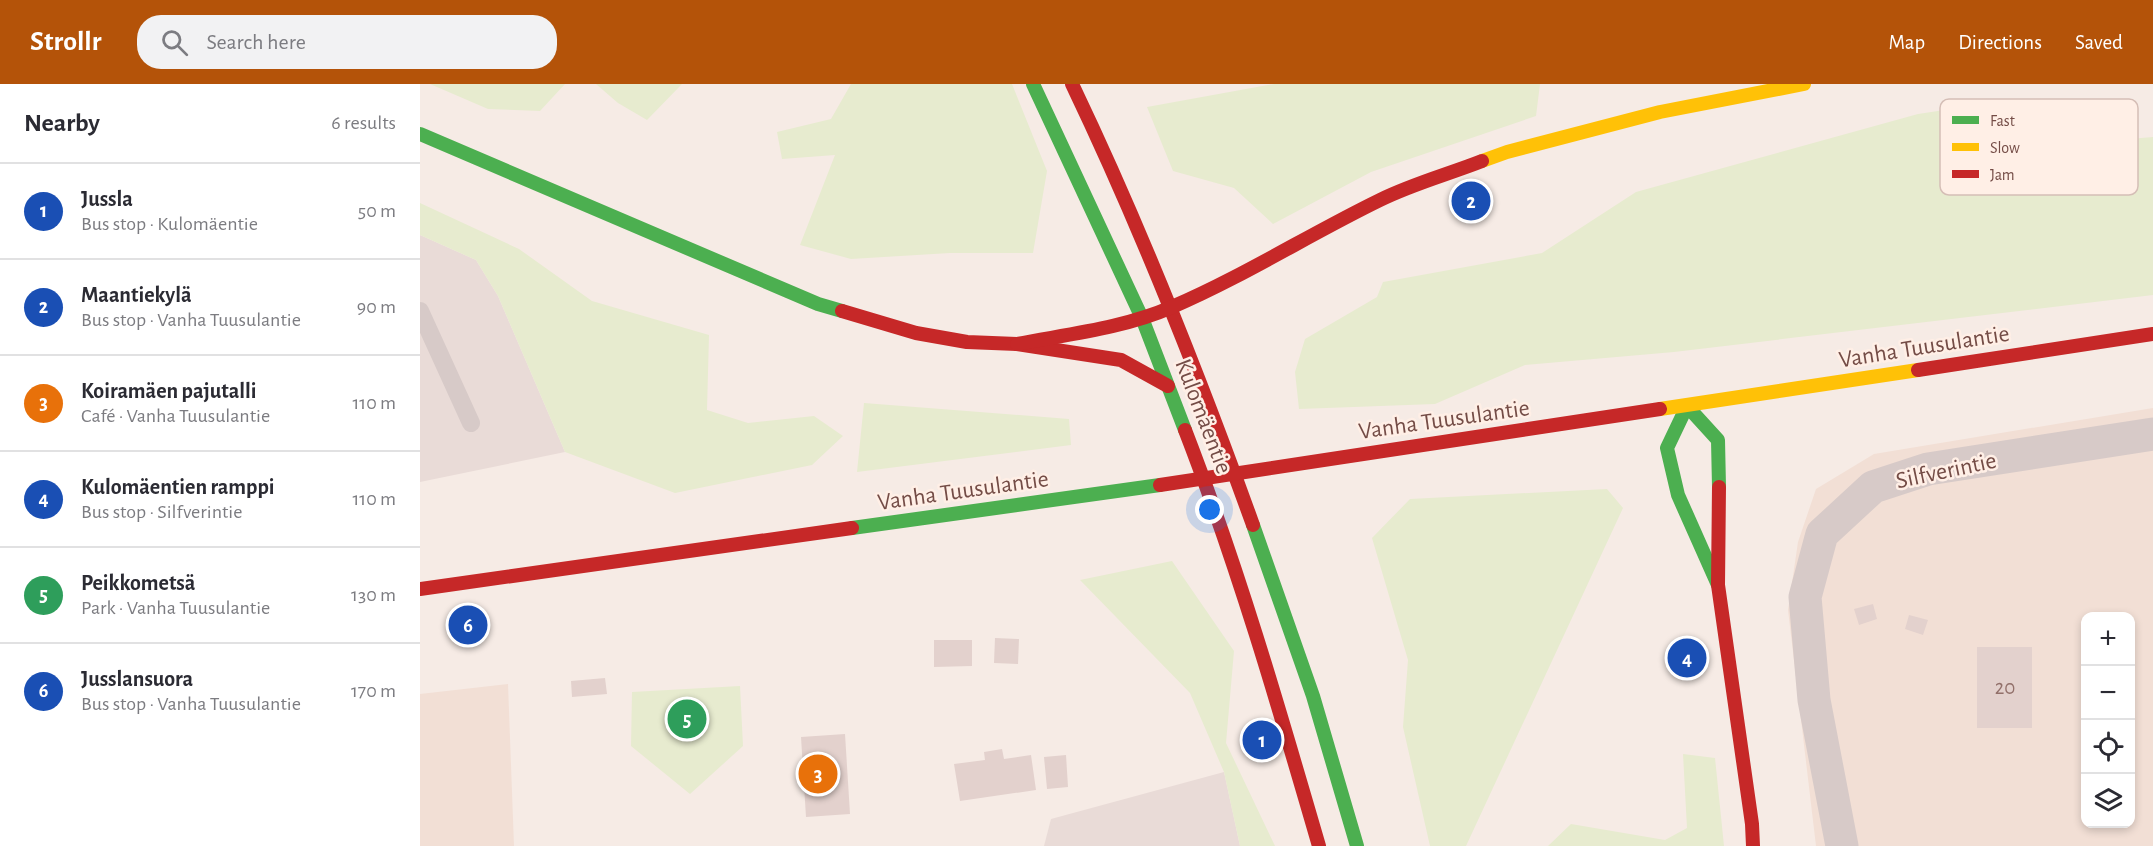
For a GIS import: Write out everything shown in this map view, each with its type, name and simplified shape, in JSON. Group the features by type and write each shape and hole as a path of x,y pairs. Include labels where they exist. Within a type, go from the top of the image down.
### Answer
{"main road":[{"name":"Kulomäentie","path":"1034,84 1142,318 1208,489 1249,608 1319,846"},
{"name":"Kulomäentie","path":"1072,84 1100,141 1172,307 1262,547 1340,783 1357,846"},
{"path":"1017,344 1142,318 1172,307 1265,262 1381,199 1507,152 1660,112 1804,84"},
{"path":"420,134 818,304 916,333 967,342 1017,344 1121,360 1168,386"},
{"name":"Vanha Tuusulantie","path":"420,589 1133,489 2153,334"},
{"path":"1718,585 1688,514 1677,495 1667,448 1687,406 1718,440 1720,510 1718,585 1753,846"}],"street":[{"name":"Silfverintie","path":"1842,846 1814,700 1804,597 1822,534 1873,487 1928,469 2153,434"}],"lane":[{"path":"420,311 471,423"}],"shaded area":[{"path":"420,235 476,260 498,296 565,452 420,482"},
{"path":"2153,408 2153,846 1816,846 1788,610 1798,542 1816,489 1874,454"},
{"path":"508,684 514,846 420,846 420,694"},
{"path":"1224,772 1240,846 1044,846 1051,819"}],"green space":[{"path":"430,84 565,84 540,111 488,109"},
{"path":"596,84 682,84 647,120 618,103"},
{"path":"851,84 1012,84 1047,171 1033,253 950,253 851,259 800,245 835,155 782,159 777,132 831,119"},
{"path":"1274,84 1540,84 1536,116 1371,172 1273,224 1234,188 1173,171 1147,107"},
{"path":"1940,111 1940,195 2138,195 2138,138 2153,137 2153,295 1674,352 1525,365 1435,404 1299,409 1295,372 1305,339 1377,297 1383,282 1542,253 1636,192 1918,114"},
{"path":"420,203 519,249 592,301 709,335 707,410 748,423 814,416 843,436 812,465 675,493 565,452 498,296 476,260 420,235"},
{"path":"864,403 1069,419 1071,445 857,472"},
{"path":"1607,489 1623,508 1466,846 1430,846 1403,727 1408,660 1372,538 1410,499"},
{"path":"1172,561 1234,651 1226,743 1275,846 1240,846 1224,772 1190,693 1080,580"},
{"path":"740,686 743,746 690,794 631,746 632,692"},
{"path":"1683,754 1715,758 1724,846 1548,846 1571,824 1665,840 1687,828"}],"building":[{"path":"1873,604 1877,619 1859,625 1854,609"},
{"path":"1909,615 1928,620 1923,635 1905,629"},
{"path":"995,638 1019,639 1018,664 994,663"},
{"path":"934,640 972,640 972,666 934,667"},
{"path":"1977,647 2032,647 2032,728 1977,728"},
{"path":"605,678 607,694 572,697 571,681"},
{"path":"845,734 850,814 806,817 801,737"},
{"path":"1002,749 1004,759 1031,755 1036,790 960,801 954,764 985,760 984,752"},
{"path":"1066,755 1068,787 1047,789 1044,757"}],"traffic: fast":[{"path":"1033,84 1142,318 1185,430"},
{"path":"420,134 818,304 842,311"},
{"path":"1718,585 1678,495 1667,448 1687,406 1718,440 1719,487"},
{"path":"852,528 1160,485"},
{"path":"1253,525 1313,696 1357,846"}],"traffic: slow":[{"path":"1482,161 1507,152 1660,112 1804,84"},
{"path":"1660,409 1918,370"}],"traffic: jam":[{"path":"1072,84 1122,193 1168,302 1253,525"},
{"path":"1017,344 1096,330 1172,307 1225,282 1392,194 1482,161"},
{"path":"842,311 916,333 967,342 1017,344 1121,360 1168,386"},
{"path":"1918,370 2153,334"},
{"path":"1160,485 1660,409"},
{"path":"1185,430 1240,585 1319,846"},
{"path":"1719,487 1718,585 1752,824 1753,846"},
{"path":"420,589 852,528"}],"place":[{"name":"Maantiekylä","path":"1471,201"},
{"name":"Jusslansuora","path":"468,625"},
{"name":"Kulomäentien ramppi","path":"1687,658"},
{"name":"Peikkometsä","path":"687,719"},
{"name":"Jussla","path":"1262,740"},
{"name":"Koiramäen pajutalli","path":"818,774"}]}
